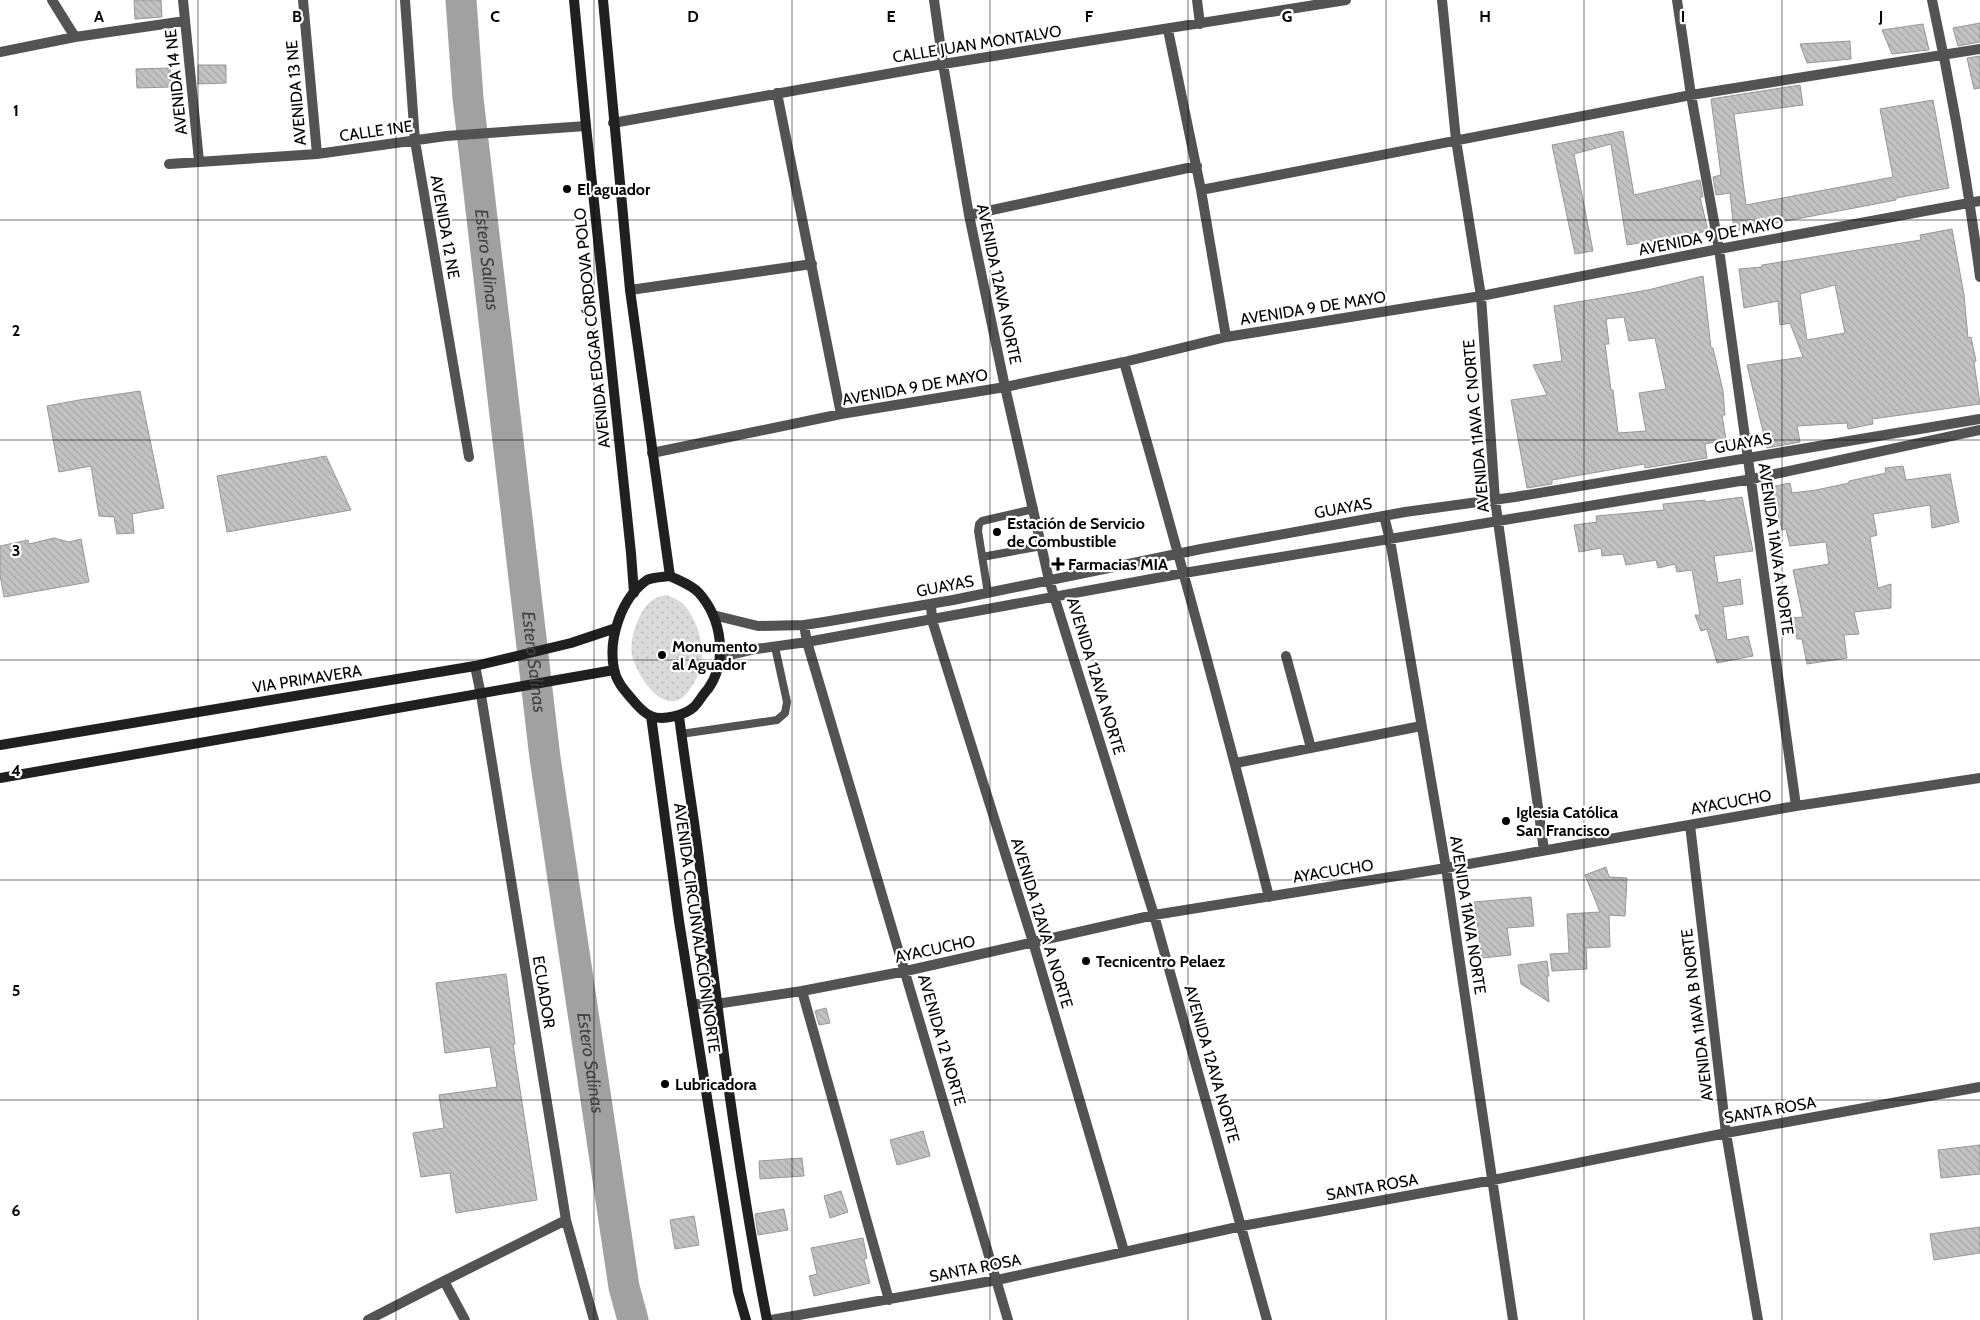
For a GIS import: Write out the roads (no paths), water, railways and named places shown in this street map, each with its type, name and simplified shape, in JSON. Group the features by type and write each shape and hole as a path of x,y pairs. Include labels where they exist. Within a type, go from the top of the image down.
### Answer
{"main road":[{"name":"AVENIDA EDGAR CÓRDOVA POLO","path":"574,0 634,593"},
{"path":"603,0 630,290 670,576"},
{"path":"670,576 699,593 713,615 721,657 710,686 695,707 679,716 651,716 638,706 621,686 614,670 612,648 616,628 623,610 634,593 649,579 670,576"},
{"name":"VIA PRIMAVERA","path":"0,746 475,666 571,643 616,628"},
{"path":"0,778 614,670"},
{"name":"AVENIDA CIRCUNVALACIÓN NORTE","path":"651,716 692,1004 738,1292 746,1320"},
{"name":"AVENIDA CIRCUNVALACIÓN NORTE","path":"679,716 699,858 716,1004 754,1253 769,1320"}],"street":[{"path":"52,0 75,38"},
{"name":"AVENIDA 14 NE","path":"183,0 199,161"},
{"name":"AVENIDA 13 NE","path":"303,0 317,154"},
{"name":"AVENIDA 12 NE","path":"405,0 415,141 469,457"},
{"name":"AVENIDA 12AVA NORTE","path":"934,0 942,64 969,215 1005,387 1049,580 1154,915 1267,1320"},
{"path":"1197,0 1200,24"},
{"name":"CALLE JUAN MONTALVO","path":"613,122 942,64 1168,30 1346,0"},
{"name":"AVENIDA 11AVA C NORTE","path":"1442,0 1456,140 1481,296 1495,500 1544,850"},
{"name":"AVENIDA 11AVA A NORTE","path":"1677,0 1691,95 1719,249 1796,806"},
{"path":"1932,0 1975,202 1980,277"},
{"path":"0,52 185,20"},
{"path":"1168,30 1202,190 1226,337"},
{"path":"1202,190 1691,95 1980,50"},
{"path":"776,93 841,414"},
{"name":"CALLE 1NE","path":"169,164 317,154 446,136 586,126"},
{"path":"969,215 1197,166"},
{"name":"AVENIDA 9 DE MAYO","path":"652,453 841,414 1005,387 1124,362 1226,337 1481,296 1719,249 1975,202"},
{"path":"630,290 812,264"},
{"path":"1124,362 1236,763 1269,897"},
{"name":"GUAYAS","path":"713,615 758,626 804,625 931,604 1179,554 1384,516 1495,500 1980,418"},
{"name":"GUAYAS","path":"721,657 756,649 807,642 1056,598 1184,573 1752,479 1980,430"},
{"name":"AVENIDA 11AVA NORTE","path":"1384,516 1390,540 1420,726 1446,868 1513,1320"},
{"name":"AVENIDA 12AVA A NORTE","path":"931,604 932,620 1033,942 1124,1252"},
{"name":"AVENIDA 12 NORTE","path":"804,625 807,642 1008,1320"},
{"path":"1286,656 1311,748"},
{"name":"ECUADOR","path":"475,666 566,1220 594,1320"},
{"path":"1236,763 1420,726"},
{"name":"AYACUCHO","path":"692,1004 716,1004 802,991 906,971 1154,915 1446,868 1796,806 1980,778"},
{"name":"AVENIDA 11AVA B NORTE","path":"1690,824 1726,1133 1758,1320"},
{"path":"802,991 889,1300"},
{"name":"SANTA ROSA","path":"769,1320 997,1280 1242,1226 1493,1180 1726,1133 1980,1087"},
{"path":"368,1320 566,1220"},
{"path":"444,1281 465,1320"}],"lane":[{"path":"988,593 978,531 979,524 982,521 1034,509"},
{"path":"982,557 1042,546"},
{"path":"681,734 777,720 785,713 787,702 775,647"}],"waterway":[{"name":"Estero Salinas","path":"461,0 468,98 545,758 624,1287 633,1320"}],"place":[{"name":"El aguador","path":"567,189"},
{"name":"Estación de Servicio de Combustible","path":"997,532"},
{"name":"Farmacias MIA","path":"1058,564"},
{"name":"Monumento al Aguador","path":"662,655"},
{"name":"Iglesia Católica San Francisco","path":"1506,821"},
{"name":"Tecnicentro Pelaez","path":"1086,961"},
{"name":"Lubricadora","path":"665,1084"}]}
